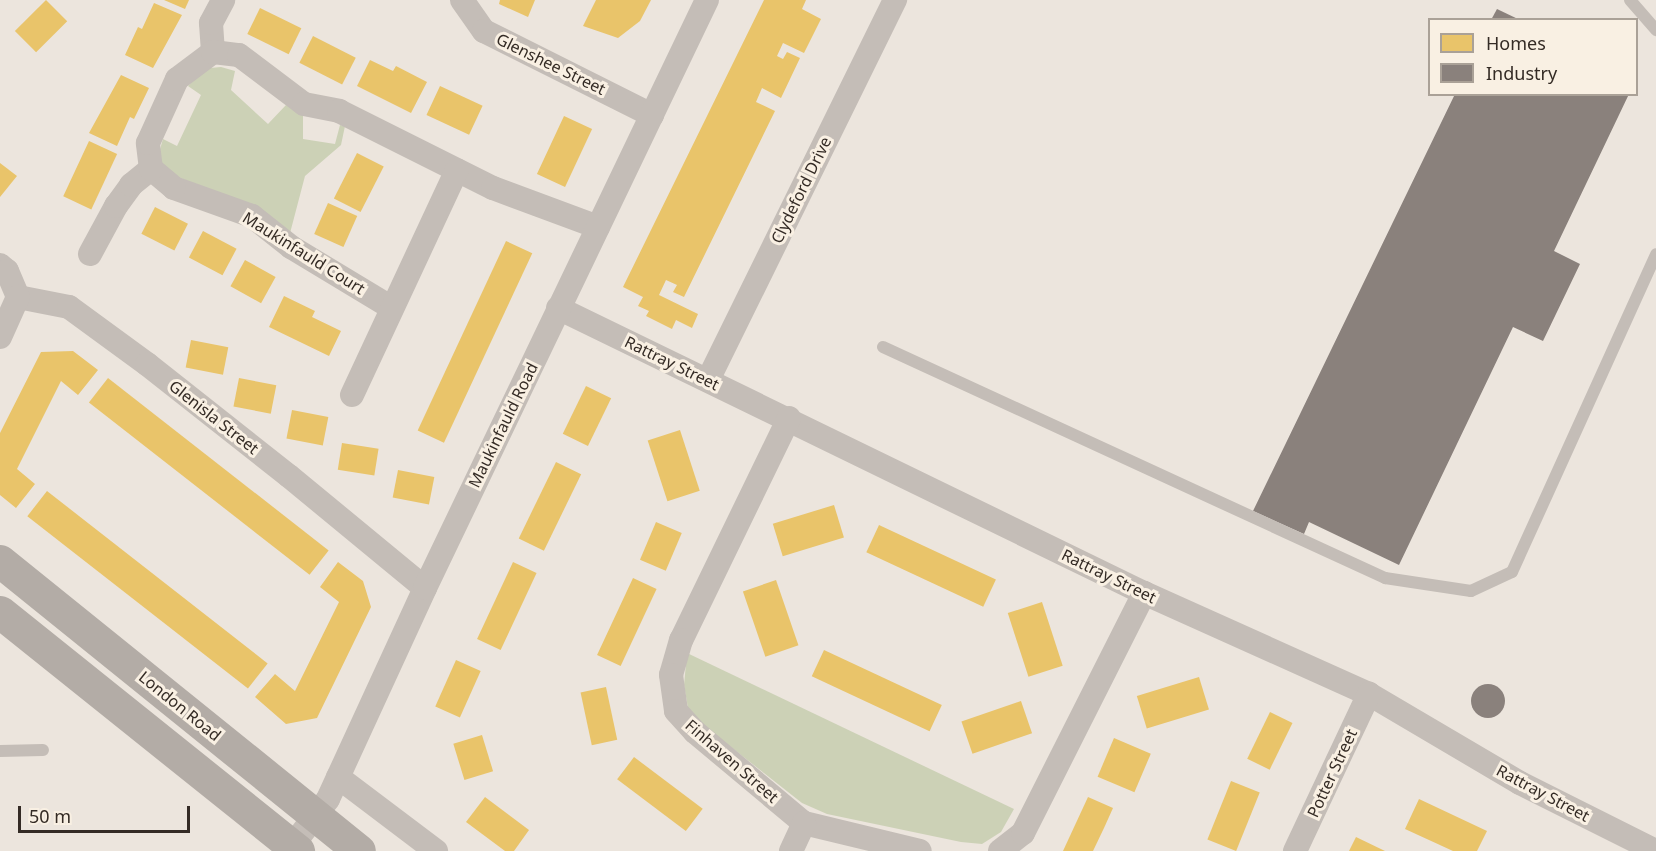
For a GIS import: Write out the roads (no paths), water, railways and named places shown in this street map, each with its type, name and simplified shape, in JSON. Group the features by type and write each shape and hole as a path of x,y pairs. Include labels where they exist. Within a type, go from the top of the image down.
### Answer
{"main road":[{"name":"London Road","path":"0,561 359,851"},
{"path":"0,612 295,848"}],"street":[{"path":"213,52 211,23 223,0"},
{"name":"Glenshee Street","path":"462,0 484,31 652,115"},
{"name":"Maukinfauld Road","path":"295,848 328,799 425,588 707,0"},
{"name":"Clydeford Drive","path":"708,380 895,0"},
{"path":"90,254 116,206 131,185 151,170 148,143 177,79 213,52 240,55 304,104 339,111 493,188 598,227"},
{"name":"Maukinfauld Court","path":"151,170 174,188 252,216 291,247 392,309"},
{"path":"352,395 457,170"},
{"path":"0,266 7,271 18,297 0,337"},
{"name":"Glenisla Street","path":"18,297 69,307 147,364 289,476 425,588"},
{"name":"Rattray Street","path":"558,308 789,418 1144,593 1370,694 1520,783 1656,851"},
{"name":"Finhaven Street","path":"789,418 681,640 671,675 676,711 695,732 804,823 920,851"},
{"path":"1000,851 1023,833 1144,593"},
{"name":"Potter Street","path":"1295,851 1370,694"},
{"path":"338,777 436,851"},
{"path":"791,851 804,823"}],"lane":[{"path":"1630,0 1656,30"},
{"path":"883,347 1385,578 1472,591 1512,572 1656,254"},
{"path":"0,751 43,750"}]}
